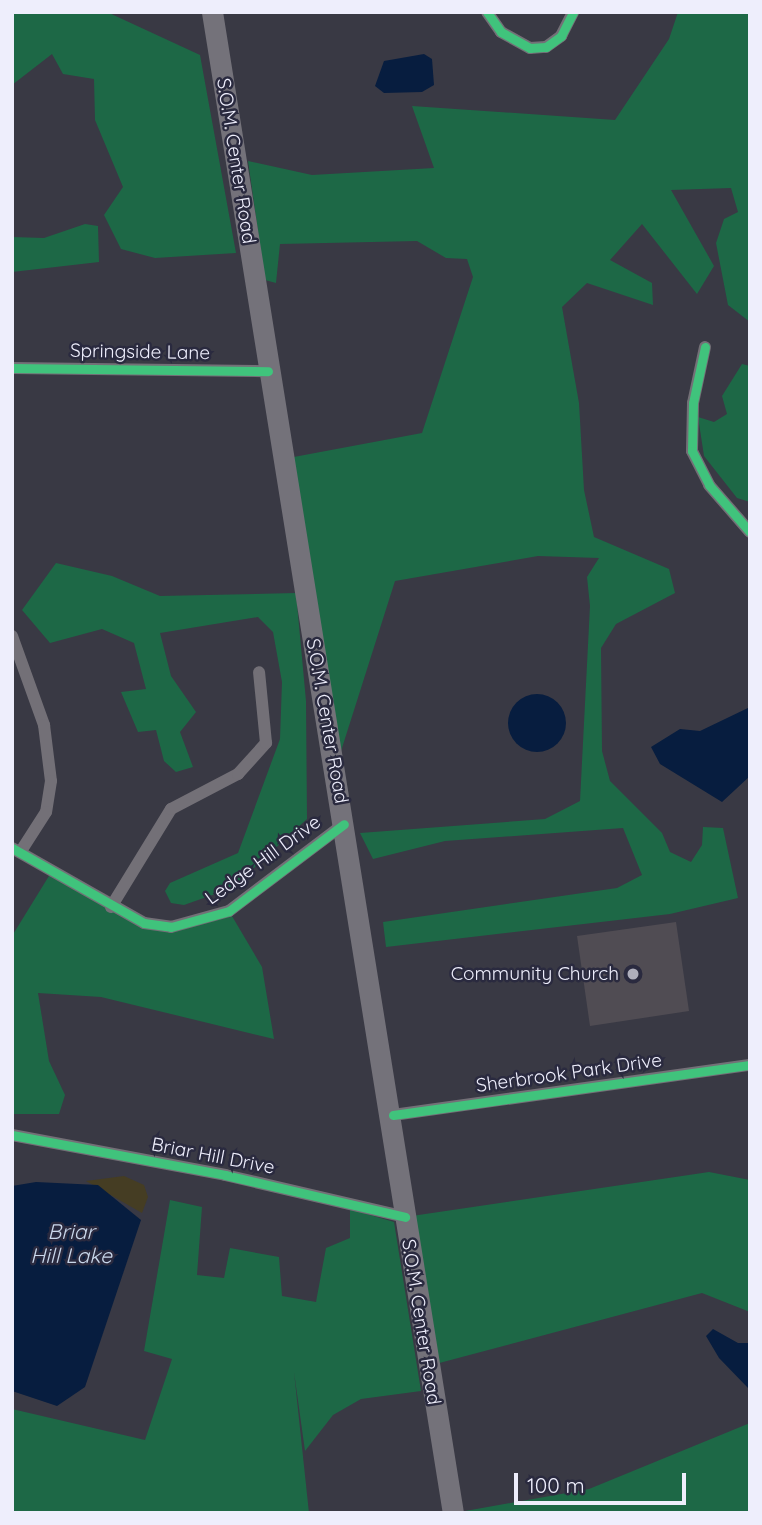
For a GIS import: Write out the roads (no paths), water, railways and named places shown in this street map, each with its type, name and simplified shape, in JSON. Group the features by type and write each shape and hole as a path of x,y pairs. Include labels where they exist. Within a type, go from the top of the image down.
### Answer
{"main road":[{"name":"S.O.M. Center Road","path":"212,12 268,371 393,1115 405,1217 453,1513"}],"street":[{"path":"487,12 500,32 530,48 546,47 561,36 573,12"},
{"path":"705,347 693,402 692,451 709,485 750,532"},
{"name":"Springside Lane","path":"12,368 268,371"},
{"path":"12,636 44,725 51,781 46,812 16,850"},
{"path":"111,906 171,809 238,774 266,743 259,672"},
{"name":"Ledge Hill Drive","path":"16,850 144,923 171,927 215,919 344,824"},
{"name":"Sherbrook Park Drive","path":"393,1115 750,1065"},
{"name":"Briar Hill Drive","path":"12,1135 225,1175 405,1217"}],"water":[{"path":"424,54 432,59 434,85 422,92 384,93 375,86 384,61"},
{"path":"531,694 543,694 558,702 566,717 566,729 558,744 543,752 531,752 516,744 508,729 508,717 516,702"},
{"path":"750,707 750,776 722,802 660,764 651,747 680,729 700,731"},
{"name":"Briar Hill Lake","path":"36,1182 98,1185 141,1220 85,1387 57,1406 12,1391 12,1186"},
{"path":"713,1329 738,1343 750,1343 750,1390 719,1358 706,1336"}],"place":[{"name":"Community Church","path":"633,974"}]}
